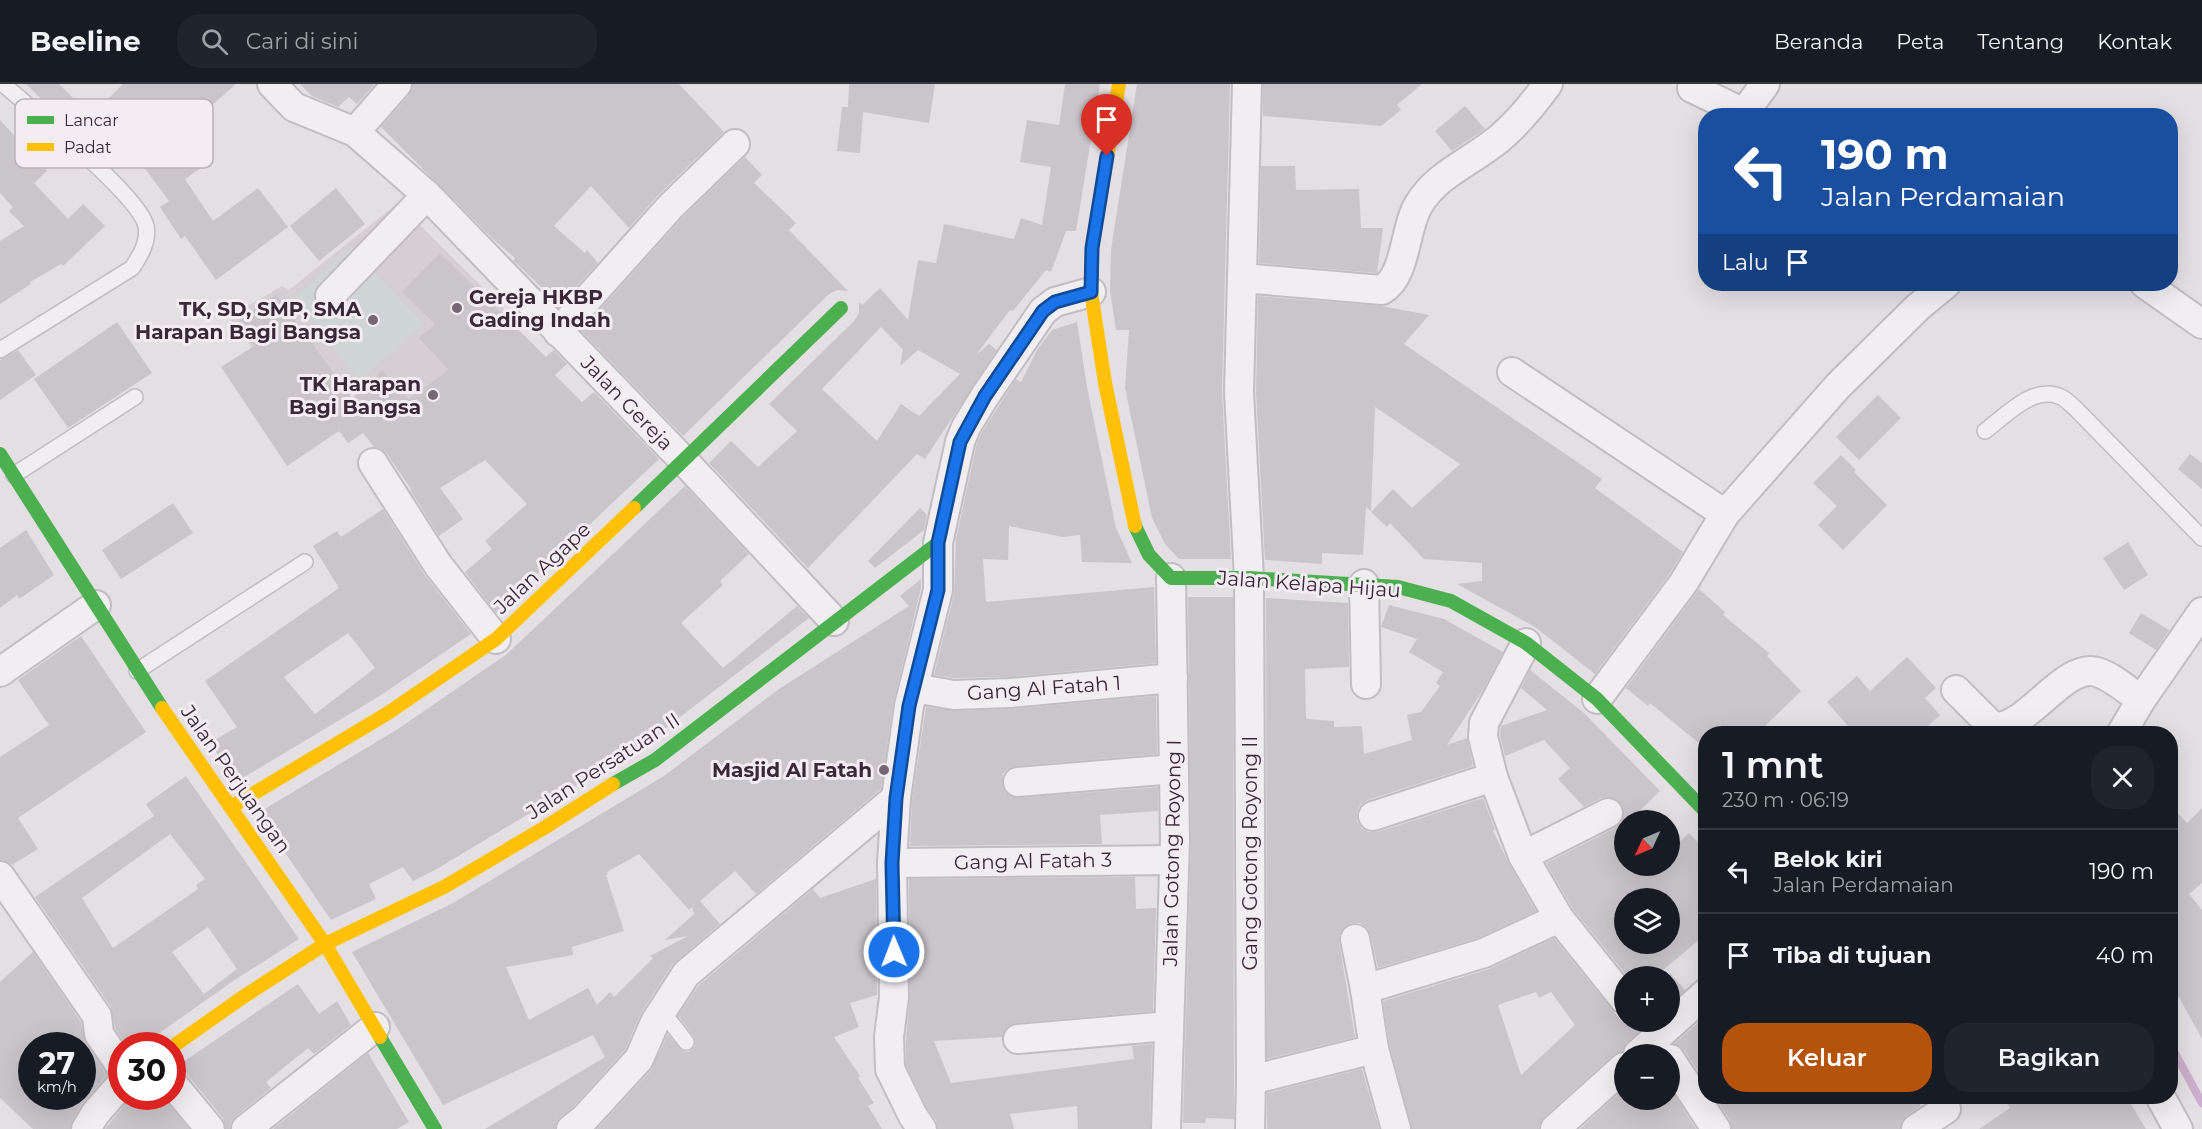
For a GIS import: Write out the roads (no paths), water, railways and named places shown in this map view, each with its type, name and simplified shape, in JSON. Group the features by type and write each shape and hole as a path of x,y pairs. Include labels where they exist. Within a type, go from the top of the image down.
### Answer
{"street":[{"name":"Jalan Gereja","path":"272,84 294,107 355,132 427,195 684,461 834,621"},
{"path":"355,132 397,84"},
{"path":"1119,84 1092,248 1091,292 1105,383 1134,524 1149,555 1171,578"},
{"name":"Gang Gotong Royong II","path":"1247,84 1239,392 1249,578 1250,1129"},
{"path":"1242,278 1382,290 1390,285 1398,270 1417,206 1430,189 1446,175 1500,138 1531,107 1548,84"},
{"path":"1748,108 1765,84"},
{"path":"1692,88 1734,108"},
{"path":"558,332 671,206 735,144"},
{"path":"330,296 427,195"},
{"path":"1598,699 1684,582 1725,514 1838,386 1918,307 1937,291"},
{"path":"2155,291 2202,324"},
{"path":"922,1129 913,1116 890,1069 889,1037 894,997 892,863 896,798 909,706 938,590 938,543 960,442 985,396 1043,311 1055,302 1091,292"},
{"name":"Jalan Agape","path":"231,807 388,713 495,639 684,461 841,308"},
{"path":"1512,372 1725,514"},
{"name":"Jalan Perjuangan","path":"0,454 137,670 325,944 435,1129"},
{"path":"373,463 438,565 495,639"},
{"name":"Jalan Persatuan II","path":"186,1037 325,944 444,887 655,760 938,543"},
{"name":"Jalan Kelapa Hijau","path":"1171,578 1249,578 1364,584 1398,587 1451,601 1526,643 1598,699 1698,804"},
{"name":"Jalan Gotong Royong I","path":"1166,1129 1174,860 1171,578"},
{"path":"1364,584 1366,684"},
{"path":"0,672 96,604"},
{"path":"2126,726 2202,612"},
{"path":"1526,643 1484,723 1483,737 1493,777 1523,856 1559,918 1614,987"},
{"path":"2003,726 2022,715 2073,676 2084,671 2105,675 2141,700"},
{"name":"Gang Al Fatah 1","path":"914,688 954,695 1173,678"},
{"path":"1956,690 1992,726"},
{"path":"1018,782 1174,769"},
{"path":"1373,816 1493,777"},
{"path":"571,1129 584,1119 639,1059 655,1022 686,974 896,798"},
{"path":"1523,856 1608,813"},
{"name":"Gang Al Fatah 3","path":"892,863 1174,860"},
{"path":"0,876 97,1016 99,1034 108,1047"},
{"path":"1365,989 1484,953 1559,918"},
{"path":"1355,939 1374,1049 1396,1129"},
{"path":"1656,1044 1698,1001"},
{"path":"1018,1039 1168,1026"},
{"path":"246,1129 375,1027"},
{"path":"1251,1080 1374,1049"},
{"path":"1555,1129 1614,1076"},
{"path":"1680,1079 1716,1129"},
{"path":"86,1129 108,1099"},
{"path":"186,1100 210,1129"},
{"path":"2164,1104 2178,1129"},
{"path":"1916,1129 1948,1112"}],"lane":[{"path":"3,84 20,99"},
{"path":"0,351 132,268 144,250 146,226 131,199 96,168"},
{"path":"1985,431 2033,395 2045,393 2060,397 2076,409 2202,538"},
{"path":"14,475 135,397"},
{"path":"137,670 305,562"},
{"path":"662,1011 686,1042"}],"waterway":[{"path":"2178,1059 2202,1103"}],"place":[{"name":"Gereja HKBP Gading Indah","path":"457,308"},
{"name":"TK, SD, SMP, SMA Harapan Bagi Bangsa","path":"373,320"},
{"name":"TK Harapan Bagi Bangsa","path":"433,395"},
{"name":"Masjid Al Fatah","path":"884,770"}]}
